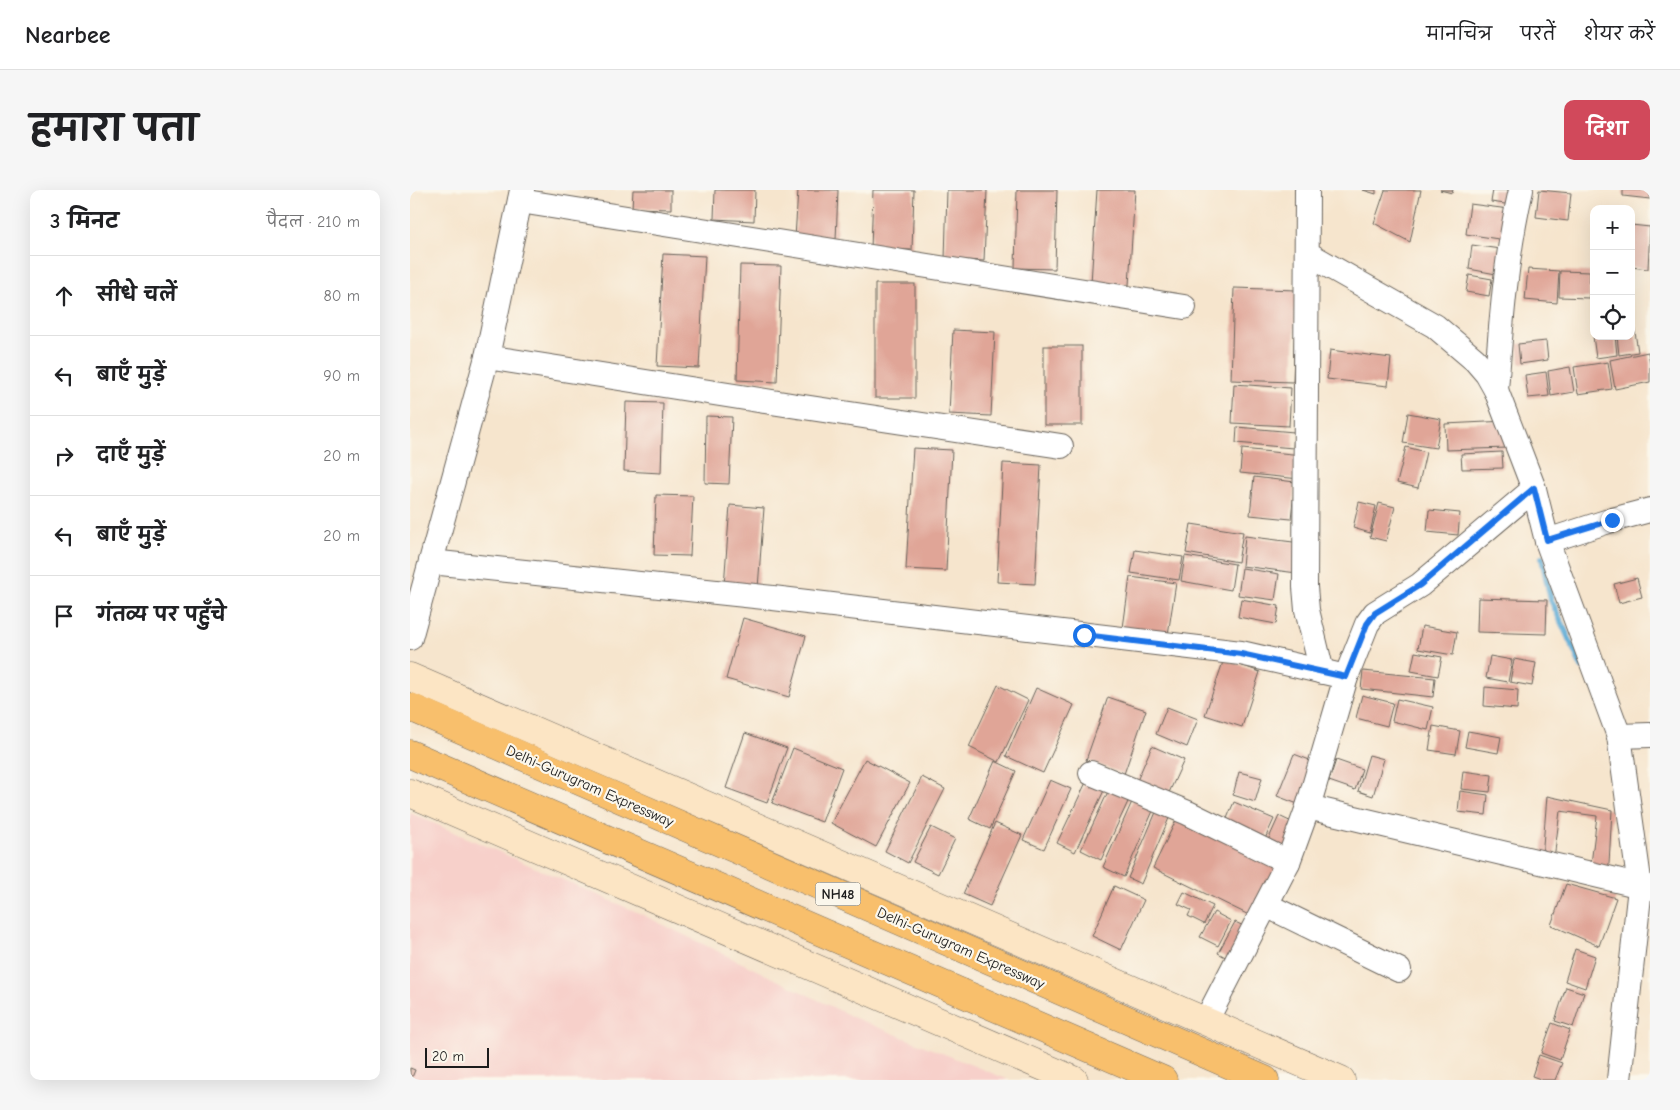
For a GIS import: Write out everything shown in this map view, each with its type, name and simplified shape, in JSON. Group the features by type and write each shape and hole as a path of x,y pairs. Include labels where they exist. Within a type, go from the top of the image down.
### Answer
{"highway":[{"name":"Delhi-Gurugram Expressway","path":"410,707 1265,1080"},
{"name":"NH48","path":"410,754 1163,1080"}],"main road":[{"path":"410,677 1341,1080"},
{"path":"410,793 1074,1080"}],"street":[{"path":"1307,190 1305,587 1308,610 1322,672"},
{"path":"1496,390 1502,308 1515,215 1521,190"},
{"path":"410,638 487,357 521,195 1184,307"},
{"path":"1308,254 1435,326 1475,360 1487,374 1496,390 1534,488 1547,540 1619,736 1645,888 1619,1080"},
{"path":"487,357 1061,446"},
{"path":"1206,1021 1288,862 1308,807 1346,677 1367,624 1375,613 1420,585 1534,488"},
{"path":"1547,540 1650,510"},
{"path":"431,562 773,598 1231,652 1346,677"},
{"path":"1619,736 1650,735"},
{"path":"1092,773 1188,814 1288,862"},
{"path":"1308,807 1645,888"},
{"path":"1266,905 1399,970"}],"shaded area":[{"path":"410,813 639,913 855,1018 1009,1080 410,1080"}],"building":[{"path":"633,190 671,190 671,209 632,208"},
{"path":"715,190 755,190 754,221 714,219"},
{"path":"798,190 838,190 836,240 795,238"},
{"path":"873,190 914,190 912,250 871,249"},
{"path":"947,190 987,190 984,261 945,259"},
{"path":"1017,190 1057,190 1055,269 1015,268"},
{"path":"1097,190 1135,190 1129,285 1091,283"},
{"path":"1363,190 1376,190 1376,194"},
{"path":"1385,190 1421,190 1410,242 1374,223"},
{"path":"1440,190 1453,190 1452,193"},
{"path":"1493,190 1514,190 1512,205 1491,202"},
{"path":"1539,190 1571,193 1568,221 1536,217"},
{"path":"1623,190 1650,190 1650,199 1623,196"},
{"path":"1470,204 1509,209 1505,240 1466,234"},
{"path":"1635,225 1650,227 1648,269 1635,267"},
{"path":"1472,245 1500,249 1496,274 1469,269"},
{"path":"663,254 705,256 699,368 657,366"},
{"path":"740,265 781,266 777,382 737,380"},
{"path":"1528,269 1559,271 1557,303 1525,300"},
{"path":"1560,271 1590,272 1589,298 1559,297"},
{"path":"1469,275 1492,279 1489,296 1466,292"},
{"path":"875,284 915,284 915,398 875,398"},
{"path":"1234,288 1296,290 1293,382 1231,380"},
{"path":"953,330 995,332 991,416 949,414"},
{"path":"1635,332 1638,352 1619,355 1617,340 1635,340"},
{"path":"1594,340 1615,340 1617,355 1596,358"},
{"path":"1546,341 1548,360 1520,364 1518,344"},
{"path":"1044,346 1082,346 1082,425 1044,425"},
{"path":"1330,350 1391,358 1388,386 1327,379"},
{"path":"1648,352 1650,382 1615,389 1610,360"},
{"path":"1608,362 1612,389 1578,394 1574,367"},
{"path":"1570,367 1574,392 1551,396 1548,371"},
{"path":"1546,372 1549,396 1528,398 1525,375"},
{"path":"1234,384 1291,388 1289,426 1232,423"},
{"path":"626,402 663,403 661,473 624,471"},
{"path":"1408,413 1441,419 1436,448 1403,443"},
{"path":"706,416 732,417 729,484 705,483"},
{"path":"1507,421 1508,448 1446,450 1445,424"},
{"path":"1237,427 1294,432 1293,448 1236,443"},
{"path":"1406,447 1426,452 1418,488 1397,483"},
{"path":"913,448 952,450 946,571 906,569"},
{"path":"1242,449 1302,455 1300,479 1240,473"},
{"path":"1502,452 1503,468 1462,469 1461,454"},
{"path":"1003,463 1041,465 1035,584 997,582"},
{"path":"1254,477 1295,482 1291,519 1250,515"},
{"path":"656,495 693,496 690,556 654,555"},
{"path":"1359,502 1376,506 1370,533 1353,528"},
{"path":"1379,503 1395,507 1386,541 1370,537"},
{"path":"730,505 764,508 758,588 724,586"},
{"path":"1429,510 1460,513 1458,535 1427,532"},
{"path":"1191,524 1243,532 1238,562 1186,553"},
{"path":"1245,536 1301,543 1297,573 1242,566"},
{"path":"1135,550 1183,557 1179,580 1131,573"},
{"path":"1185,556 1235,564 1231,590 1181,581"},
{"path":"1242,568 1279,574 1275,600 1238,595"},
{"path":"1130,577 1176,583 1167,641 1122,635"},
{"path":"1637,578 1642,597 1619,603 1614,584"},
{"path":"1478,598 1547,600 1546,634 1477,632"},
{"path":"1241,599 1279,606 1276,624 1238,617"},
{"path":"743,618 806,636 789,697 726,679"},
{"path":"1422,626 1457,632 1453,655 1418,649"},
{"path":"1415,652 1442,657 1438,676 1411,671"},
{"path":"1490,656 1512,660 1508,682 1486,678"},
{"path":"1224,659 1260,672 1242,727 1205,715"},
{"path":"1514,659 1536,663 1532,686 1510,682"},
{"path":"1363,671 1435,678 1433,697 1361,689"},
{"path":"998,685 1028,700 999,762 969,747"},
{"path":"1485,687 1518,690 1517,709 1484,706"},
{"path":"1036,688 1074,705 1043,773 1006,756"},
{"path":"1362,695 1393,703 1387,726 1356,718"},
{"path":"1108,697 1146,710 1124,774 1086,760"},
{"path":"1397,699 1433,707 1428,730 1392,721"},
{"path":"1167,707 1198,719 1187,747 1156,734"},
{"path":"1433,726 1460,731 1456,754 1429,750"},
{"path":"1468,731 1501,737 1498,753 1465,747"},
{"path":"745,733 787,748 767,803 726,788"},
{"path":"1152,746 1184,760 1167,797 1136,783"},
{"path":"793,748 842,768 822,822 772,803"},
{"path":"1294,754 1320,764 1303,806 1277,796"},
{"path":"1369,755 1384,759 1373,796 1358,791"},
{"path":"865,759 910,783 876,847 831,823"},
{"path":"1336,760 1362,769 1355,790 1329,781"},
{"path":"995,761 1016,771 990,829 969,819"},
{"path":"1463,771 1492,775 1490,792 1461,789"},
{"path":"1239,772 1262,778 1255,802 1233,795"},
{"path":"1090,774 1108,782 1075,852 1057,843"},
{"path":"922,777 945,789 908,863 885,851"},
{"path":"1050,780 1071,789 1044,849 1023,840"},
{"path":"1112,783 1132,793 1101,860 1081,850"},
{"path":"1460,791 1488,795 1486,815 1458,812"},
{"path":"1135,795 1156,804 1124,877 1103,867"},
{"path":"1547,796 1612,810 1608,881 1541,870","holes":["1560,811 1597,816 1591,864 1554,859"]},
{"path":"1234,802 1274,819 1264,841 1225,823"},
{"path":"1159,805 1172,811 1141,884 1128,878"},
{"path":"1179,814 1280,864 1255,918 1153,868"},
{"path":"1279,816 1298,825 1284,856 1265,847"},
{"path":"995,823 1022,835 990,906 963,894"},
{"path":"931,827 955,839 938,874 913,862"},
{"path":"1566,884 1616,898 1599,946 1551,925"},
{"path":"1114,886 1144,900 1121,950 1092,936"},
{"path":"1184,892 1213,906 1204,924 1188,916 1191,910 1178,904"},
{"path":"1214,912 1231,921 1218,946 1200,937"},
{"path":"1235,922 1246,927 1229,959 1218,953"},
{"path":"1575,949 1595,956 1585,988 1565,981"},
{"path":"1566,987 1584,993 1573,1027 1555,1021"},
{"path":"1552,1023 1570,1030 1560,1060 1541,1053"},
{"path":"1539,1055 1562,1063 1555,1080 1543,1080 1532,1076"},
{"path":"410,1068 415,1070 411,1080 410,1080"}],"waterway":[{"path":"1542,558 1551,600 1582,667"}],"route":[{"path":"1084,635 1241,654 1346,677 1367,624 1375,613 1420,585 1534,488 1547,540 1612,520"}]}
